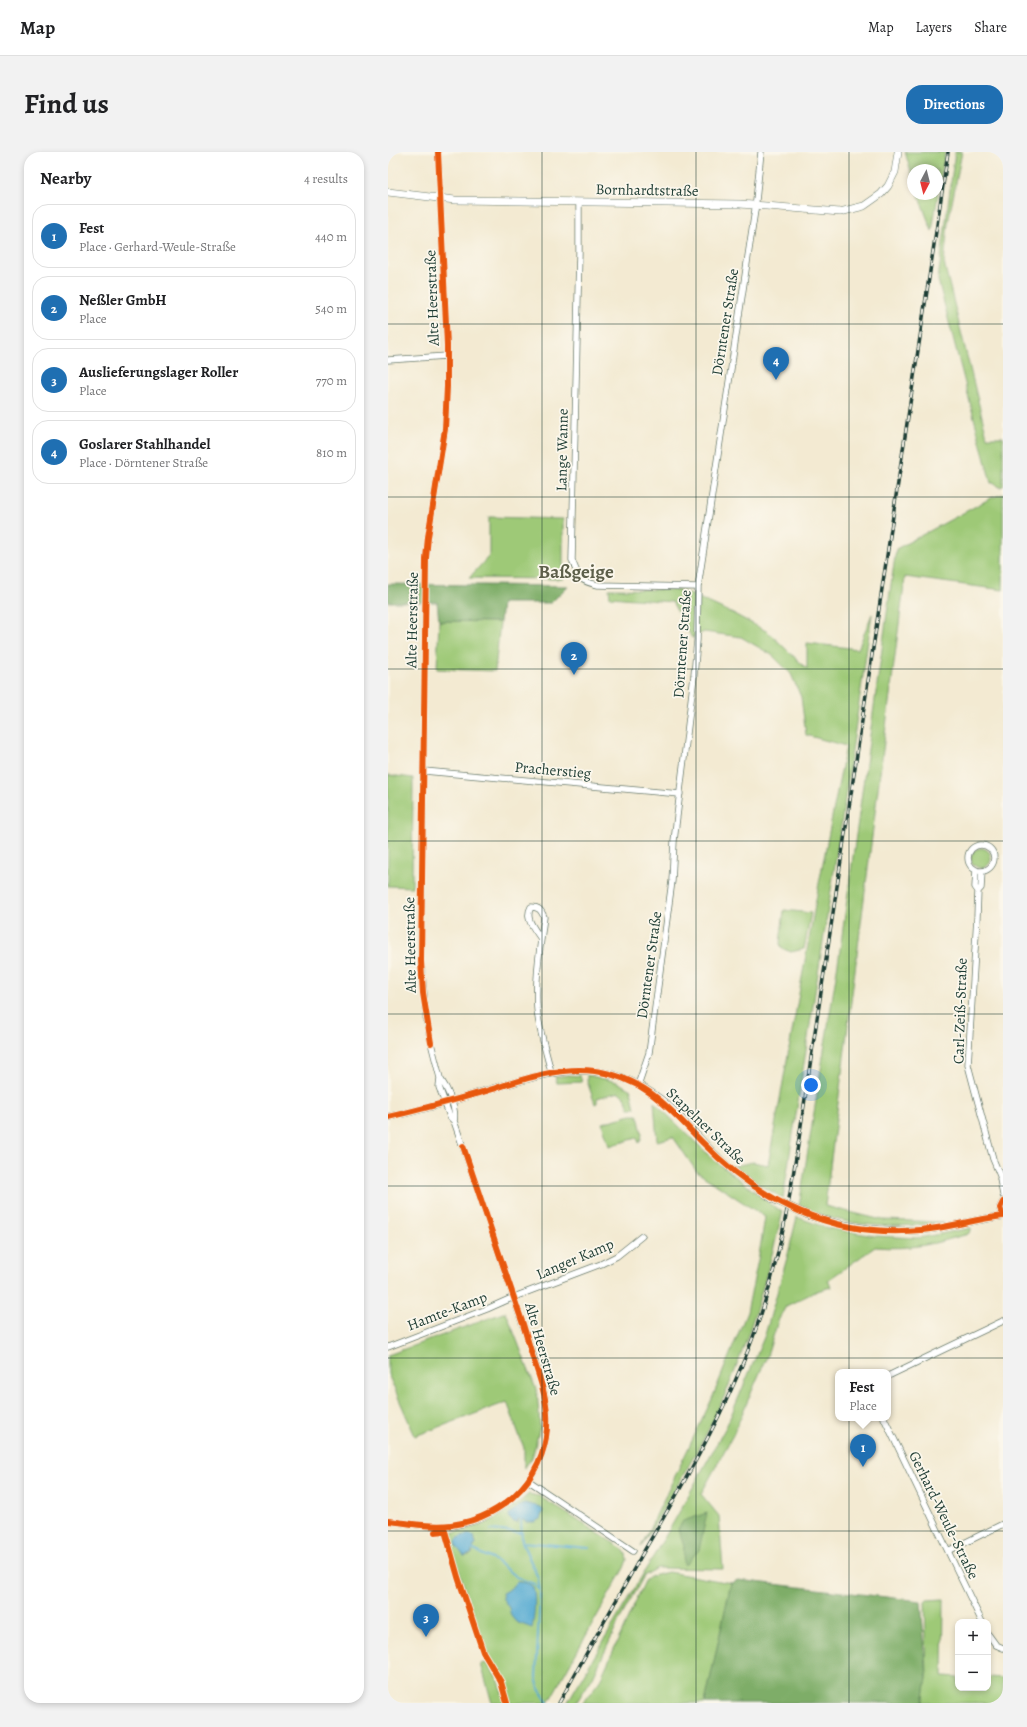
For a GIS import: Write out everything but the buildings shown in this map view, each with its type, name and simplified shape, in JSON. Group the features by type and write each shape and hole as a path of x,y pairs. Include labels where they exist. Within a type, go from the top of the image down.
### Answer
{"street":[{"name":"Alte Heerstraße","path":"388,1521 444,1526 477,1520 489,1515 513,1498 529,1481 544,1450 547,1431 547,1412 541,1382 514,1297 454,1121 456,1116 448,1102 445,1085 440,1078 431,1045 426,1016 421,961 426,558 445,429 447,356 438,152"},
{"name":"Dörntener Straße","path":"638,1085 649,1053 652,1035 672,881 673,847 694,676 698,587 762,152"},
{"name":"Bornhardtstraße","path":"388,192 441,199 485,201 755,205 830,212 855,209 864,206 878,197 888,186 893,177 897,166 898,152"},
{"name":"Lange Wanne","path":"579,202 572,560 577,574 584,582 598,585 698,587"},
{"path":"388,360 447,356"},
{"name":"Pracherstieg","path":"424,771 680,794"},
{"path":"983,845 991,850 994,858 991,866 982,871 976,870 969,864 968,854 972,847 983,845"},
{"name":"Carl-Zeiß-Straße","path":"976,870 975,888 978,891"},
{"name":"Carl-Zeiß-Straße","path":"982,871 981,888 978,891 967,1060 980,1112 999,1175 1003,1195"},
{"path":"541,939 528,919 528,913 531,907 536,907 542,910 544,917 537,979 537,1008 540,1033 551,1072"},
{"name":"Stapelner Straße","path":"388,1117 448,1102 551,1072 572,1070 595,1071 609,1074 638,1085 661,1099 720,1160 741,1177 773,1199 810,1216 857,1229 882,1231 931,1229 952,1226 977,1219 1003,1216 1002,1205 977,1219"},
{"name":"Carl-Zeiß-Straße","path":"999,1175 1003,1183"},
{"name":"Langer Kamp","path":"514,1297 617,1256 642,1236"},
{"name":"Hamte-Kamp","path":"388,1347 514,1297"},
{"path":"891,1375 1003,1321"},
{"name":"Gerhard-Weule-Straße","path":"885,1421 981,1619"},
{"path":"529,1481 633,1551"},
{"path":"948,1551 1003,1524"},
{"path":"991,1638 996,1645 1003,1648"}],"green space":[{"path":"905,152 945,152 943,164 909,164"},
{"path":"955,152 962,152 948,223 944,263 987,437 1003,437 1003,486 999,487 995,483 991,483 938,280"},
{"path":"920,200 937,200 932,231"},
{"path":"1003,494 1003,590 905,577 825,1206 882,1220 944,1222 907,1226 852,1223 834,1219 799,1206 839,957 896,549 991,498"},
{"path":"489,517 563,519 563,579 469,578 489,556"},
{"path":"388,584 568,586 551,603 502,603 500,622 439,621 437,602 388,602"},
{"path":"609,589 681,590 734,614 768,632 807,669 807,643 858,649 872,614 841,826 783,1198 753,1181 734,1166 753,1162 768,1165 820,878 846,746 806,735 801,697 791,674 772,655 741,637 704,632 692,638 672,602 610,597"},
{"path":"439,621 500,622 495,671 437,669"},
{"path":"388,775 413,778 412,887 388,886"},
{"path":"981,848 988,851 991,858 988,865 981,868 974,865 971,858 974,851"},
{"path":"784,910 811,913 804,949 791,952 781,948 780,943"},
{"path":"568,1075 580,1076 582,1082 557,1083 555,1077"},
{"path":"587,1075 617,1082 631,1090 635,1108 629,1108 626,1099 619,1092 597,1098 597,1103 595,1104 587,1081"},
{"path":"654,1102 714,1160 776,1208 783,1211 769,1266 753,1319 724,1398 695,1455 641,1547 711,1401 747,1312 765,1217 697,1172 673,1137 657,1141"},
{"path":"631,1115 638,1115 642,1134 639,1143 637,1138 609,1146 602,1123"},
{"path":"797,1217 827,1228 875,1236 919,1238 971,1228 971,1231 968,1234 944,1241 912,1247 875,1247 828,1280 831,1287 817,1291 786,1306 778,1321 767,1356 733,1435 701,1494 719,1516 723,1569 657,1568 644,1576 620,1619 593,1677 576,1703 567,1703 676,1518 727,1425 765,1335"},
{"path":"506,1312 537,1392 540,1427 532,1458 524,1468 524,1448 507,1402 415,1436 388,1374 388,1355"},
{"path":"529,1494 539,1496 623,1549 627,1560 624,1568 548,1703 510,1703 504,1680 485,1652 448,1536 449,1533 472,1528 492,1520 510,1509","holes":["473,1535 476,1543 471,1552 473,1553 464,1556"]},
{"path":"707,1513 699,1550 685,1565 683,1562 684,1546 678,1529 683,1521"},
{"path":"668,1572 731,1583 705,1703 582,1703 599,1682 645,1581 651,1576"},
{"path":"738,1580 921,1601 927,1678 923,1703 705,1703 731,1583"},
{"path":"944,1599 943,1676 955,1677 955,1691 991,1691 991,1677 1003,1678 1003,1703 923,1703 927,1678 925,1602 927,1600"},
{"path":"487,1663 499,1681 505,1703 492,1703 481,1664"}],"water":[{"path":"524,1503 541,1507 543,1511 540,1519 534,1522 518,1520 518,1523 513,1522 509,1518 509,1514"},
{"path":"470,1534 474,1536 476,1545 474,1546 471,1554 464,1556 456,1546 456,1543 458,1538"},
{"path":"516,1582 524,1582 532,1586 534,1589 535,1606 532,1628 516,1622 511,1616 509,1608 503,1599 502,1593 510,1589"}],"waterway":[{"path":"521,1519 522,1542 538,1578 540,1591 536,1677 539,1689 548,1703"},
{"path":"491,1530 521,1533"},
{"path":"522,1542 589,1548"},
{"path":"470,1548 496,1561 516,1577 534,1584 539,1590"}],"railway":[{"path":"559,1703 688,1474 729,1395 752,1340 773,1273 788,1204 800,1134 948,152"}],"cycle path":[{"path":"431,1043 423,993 421,961 426,558 445,429 447,386 447,345 438,152"},
{"path":"388,1117 483,1092 524,1079 566,1071 595,1071 628,1080 655,1096 725,1164 749,1183 774,1199 801,1212 829,1222 858,1228 888,1231 930,1229 1003,1216 1000,1208 1003,1202"},
{"path":"388,1521 427,1526 443,1526 471,1521 490,1513 507,1502 522,1488 533,1472 542,1454 546,1435 547,1414 542,1386 521,1317 463,1146"},
{"path":"435,1532 445,1531 458,1577 483,1652 501,1682 507,1703"}],"place":[{"name":"Goslarer Stahlhandel","path":"776,380"},
{"name":"Neßler GmbH","path":"574,675"},
{"name":"Fest","path":"863,1467"},
{"name":"Auslieferungslager Roller","path":"426,1637"}],"district":[{"name":"Baßgeige","path":"576,571"}]}
